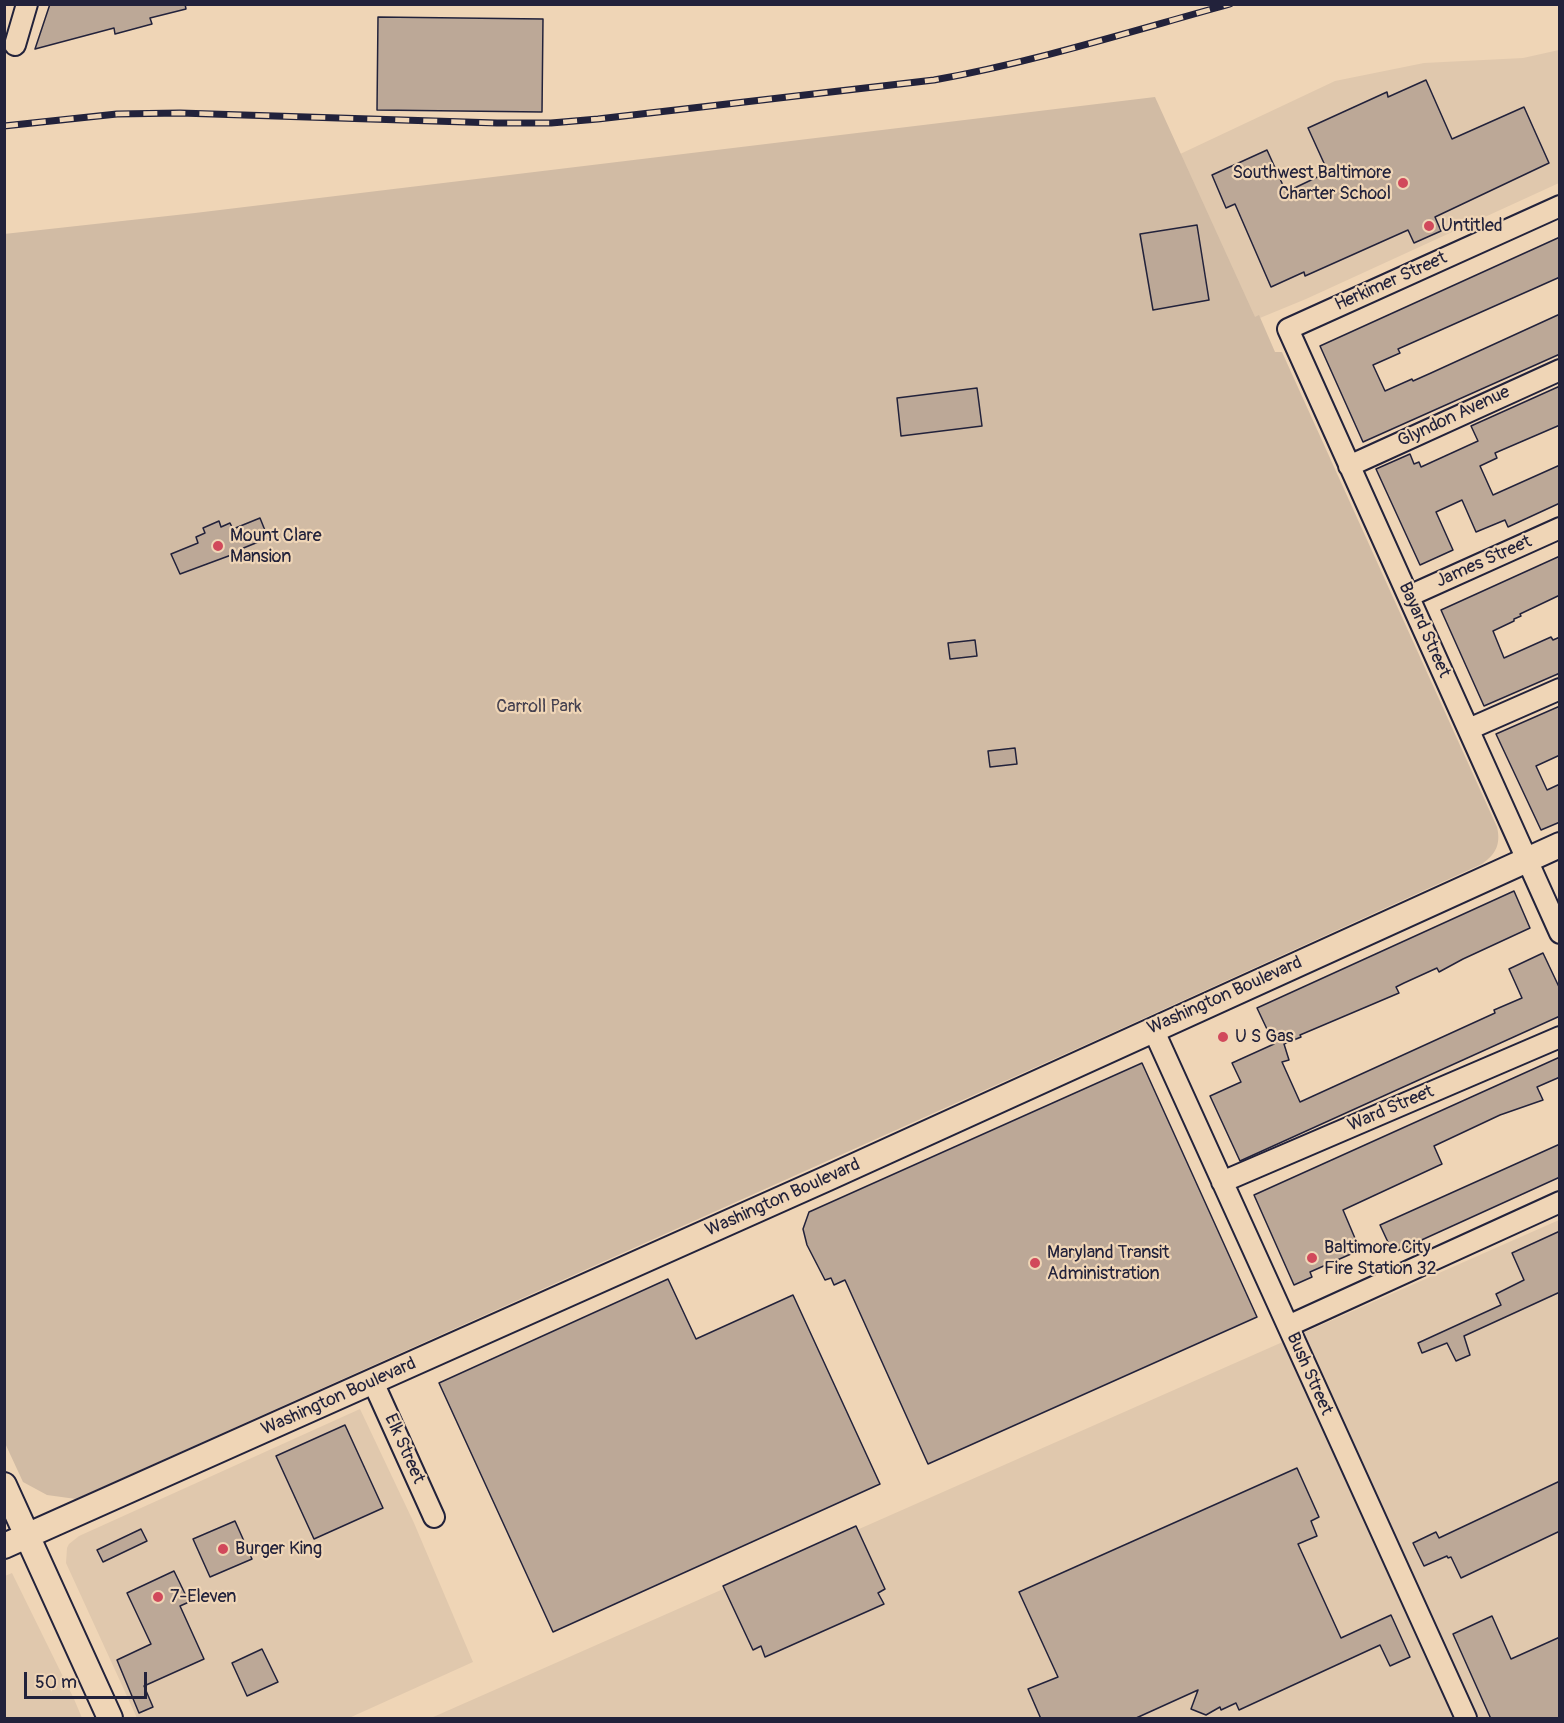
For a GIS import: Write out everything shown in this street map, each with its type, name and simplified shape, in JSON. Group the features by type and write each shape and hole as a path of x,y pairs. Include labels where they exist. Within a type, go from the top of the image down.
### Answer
{"main road":[{"name":"Washington Boulevard","path":"4,1546 828,1178 1560,845"},
{"path":"4,1485 110,1719"}],"street":[{"path":"15,45 27,4"},
{"name":"Herkimer Street","path":"1288,329 1560,206"},
{"name":"Bayard Street","path":"1288,329 1560,933"},
{"name":"Glyndon Avenue","path":"1350,465 1560,370"},
{"name":"James Street","path":"1409,596 1560,528"},
{"path":"1469,729 1560,689"},
{"name":"Bush Street","path":"1153,1029 1466,1719"},
{"name":"Ward Street","path":"1222,1182 1560,1037"},
{"path":"1288,1326 1560,1202"},
{"name":"Elk Street","path":"373,1382 434,1517"}],"shaded area":[{"path":"1559,50 1559,183 1306,299 1255,320 1178,155 1335,81 1424,63 1523,58"},
{"path":"1559,1220 1559,1718 431,1718"},
{"path":"360,1409 414,1523 473,1662 349,1718 137,1718 66,1563 69,1544 79,1536"},
{"path":"12,1573 82,1718 5,1718 5,1576"}],"green space":[{"name":"Carroll Park","path":"1155,97 1255,317 1259,315 1275,352 1282,352 1497,827 1498,844 1491,856 1482,864 1105,1036 76,1499 47,1495 23,1482 4,1441 4,234"}],"building":[{"path":"50,4 185,4 186,9 150,18 152,24 115,34 114,28 35,49"},
{"path":"378,17 543,19 542,112 377,110"},
{"name":"Southwest Baltimore Charter School","path":"1426,80 1452,139 1524,107 1549,163 1435,217 1441,231 1414,243 1408,230 1305,276 1304,272 1271,287 1235,204 1226,208 1212,175 1267,150 1286,192 1328,172 1308,128 1387,92 1388,97"},
{"path":"1197,225 1209,300 1153,310 1140,234"},
{"path":"1560,237 1560,277 1398,349 1400,353 1373,365 1385,391 1412,379 1413,381 1560,314 1560,354 1363,442 1320,346"},
{"path":"1560,386 1560,425 1495,453 1497,458 1480,466 1493,495 1560,465 1560,503 1508,527 1505,520 1476,532 1462,500 1436,512 1453,550 1420,565 1376,469 1410,454 1414,464 1419,462 1421,467 1478,441 1471,426"},
{"path":"977,388 982,426 901,436 897,398"},
{"name":"Mount Clare Mansion","path":"260,518 268,538 241,549 242,551 180,574 171,554 198,543 196,537 205,533 203,528 219,521 221,527 230,523 233,529"},
{"path":"1560,556 1560,595 1520,614 1521,616 1514,621 1493,631 1504,658 1551,637 1553,640 1560,637 1560,673 1484,706 1441,610"},
{"path":"975,640 977,656 950,659 948,643"},
{"path":"1560,706 1560,755 1536,766 1547,790 1560,784 1560,822 1541,830 1496,734"},
{"path":"1015,748 1017,764 990,767 988,751"},
{"path":"1514,891 1530,928 1439,972 1437,968 1404,983 1396,987 1399,993 1300,1035 1301,1037 1284,1044 1289,1060 1282,1062 1300,1102 1495,1013 1494,1010 1522,998 1509,969 1543,953 1560,989 1560,1016 1240,1161 1210,1096 1241,1082 1232,1063 1274,1044 1257,1008"},
{"path":"1560,1057 1560,1077 1537,1087 1543,1100 1500,1115 1434,1146 1442,1164 1343,1210 1360,1250 1310,1272 1312,1277 1294,1285 1254,1195"},
{"name":"Maryland Transit Administration","path":"1142,1063 1257,1317 928,1464 845,1280 834,1285 831,1278 825,1280 807,1245 803,1229 809,1212"},
{"path":"1560,1144 1560,1177 1393,1253 1380,1225"},
{"path":"1560,1231 1560,1292 1464,1336 1470,1355 1456,1361 1447,1343 1422,1353 1418,1343 1501,1305 1496,1294 1524,1280 1512,1253"},
{"path":"668,1279 696,1339 793,1295 880,1484 553,1632 439,1383"},
{"path":"345,1425 383,1508 314,1539 276,1456"},
{"path":"1297,1468 1319,1517 1311,1521 1317,1536 1298,1544 1341,1638 1391,1615 1410,1657 1390,1666 1380,1645 1239,1710 1236,1703 1221,1710 1220,1707 1206,1715 1191,1709 1198,1690 1134,1719 1041,1719 1028,1689 1058,1677 1019,1592"},
{"path":"1560,1481 1560,1531 1461,1578 1451,1557 1447,1556 1424,1566 1413,1543 1436,1532 1439,1538"},
{"name":"Burger King","path":"235,1521 252,1559 210,1577 193,1539"},
{"path":"856,1526 885,1589 878,1593 884,1604 765,1657 761,1646 753,1650 723,1586"},
{"name":"7-Eleven","path":"141,1529 147,1541 103,1562 97,1550"},
{"path":"174,1571 189,1602 180,1606 204,1659 144,1686 153,1707 139,1713 117,1660 151,1644 127,1593"},
{"path":"1492,1616 1511,1659 1560,1637 1560,1719 1491,1719 1453,1634"},
{"path":"262,1649 278,1682 247,1696 232,1663"}],"railway":[{"path":"4,126 117,114 180,113 497,123 551,123 598,119 934,80 1046,55 1230,4"}],"place":[{"name":"Southwest Baltimore Charter School","path":"1403,183"},
{"name":"Untitled","path":"1429,226"},
{"name":"Mount Clare Mansion","path":"218,546"},
{"name":"U S Gas","path":"1223,1037"},
{"name":"Baltimore City Fire Station 32","path":"1312,1258"},
{"name":"Maryland Transit Administration","path":"1035,1263"},
{"name":"Burger King","path":"223,1549"},
{"name":"7-Eleven","path":"158,1597"}]}
